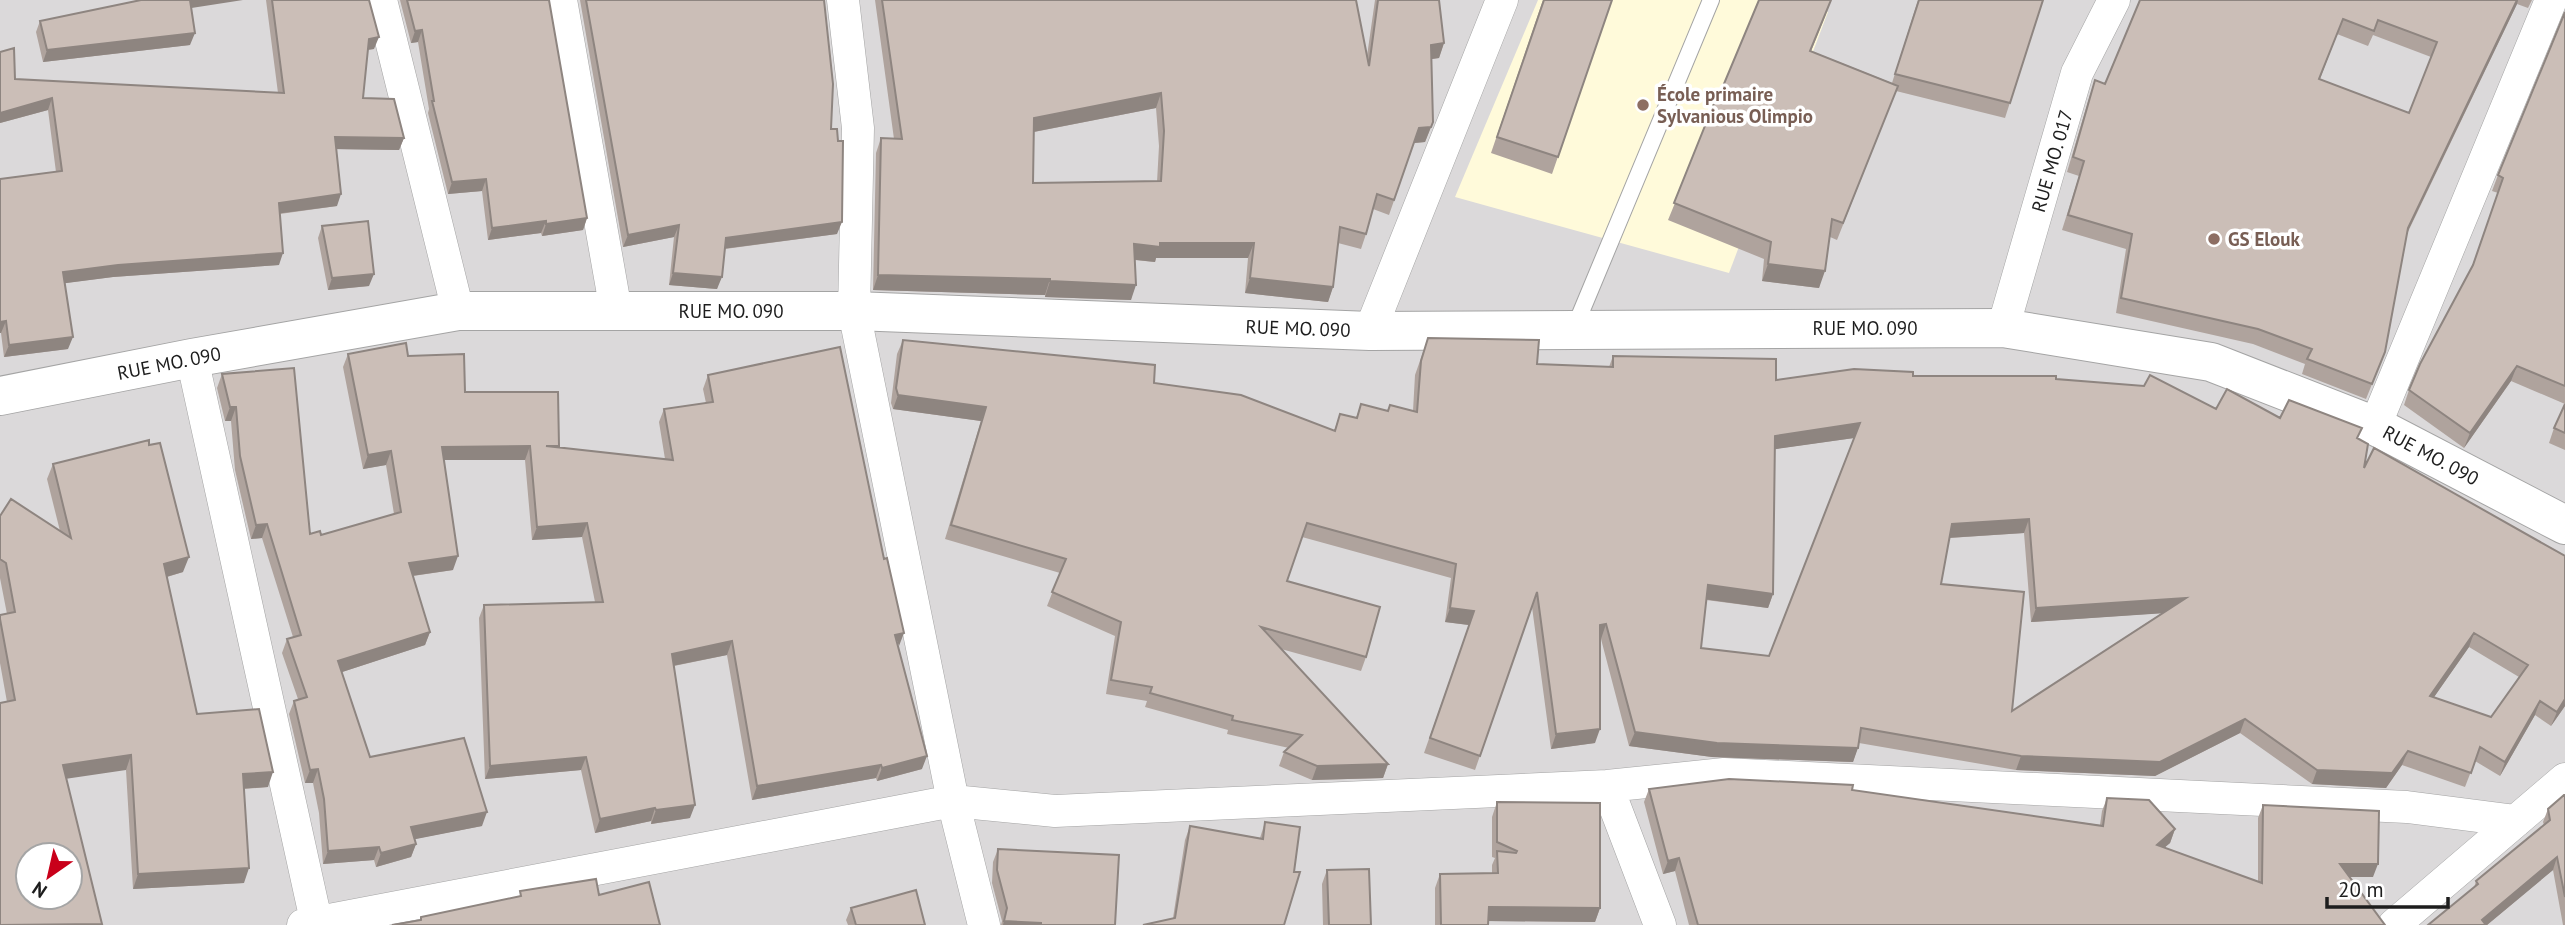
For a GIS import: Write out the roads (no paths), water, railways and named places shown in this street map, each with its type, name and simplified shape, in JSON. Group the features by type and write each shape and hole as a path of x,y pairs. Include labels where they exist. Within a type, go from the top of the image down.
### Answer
{"street":[{"path":"381,0 458,311"},
{"path":"561,0 616,311"},
{"path":"843,0 858,128 854,311 953,802 984,925"},
{"path":"1370,331 1502,0"},
{"name":"RUE MO. 017","path":"2003,328 2077,73 2114,0"},
{"path":"2375,426 2551,0"},
{"name":"RUE MO. 090","path":"0,396 192,358 458,311 854,311 1370,331 2003,328 2211,362 2375,426 2565,525"},
{"path":"192,358 312,924 953,802 1055,811 1607,786 1724,774 2407,807 2516,821"},
{"path":"2394,925 2565,779"},
{"path":"1607,786 1660,925"}],"lane":[{"path":"1574,329 1711,0"}],"place":[{"name":"École primaire Sylvanious Olimpio","path":"1643,105"},
{"name":"GS Elouk","path":"2214,239"}]}
